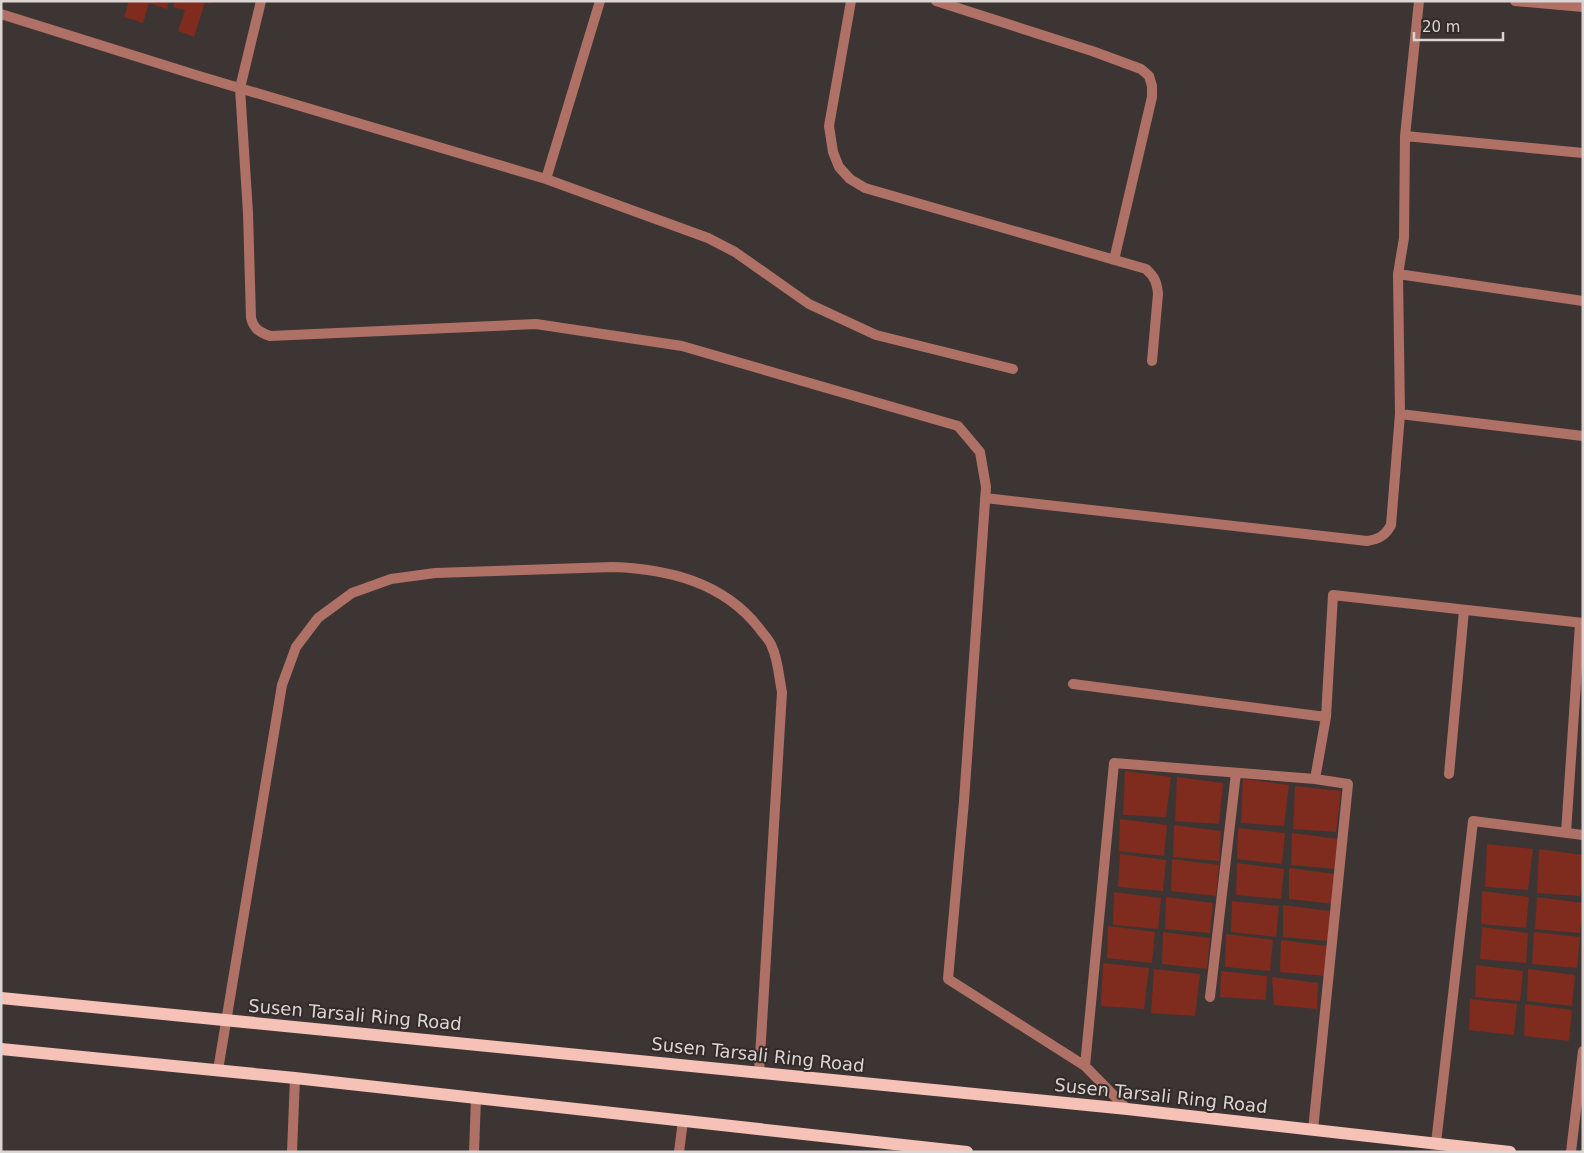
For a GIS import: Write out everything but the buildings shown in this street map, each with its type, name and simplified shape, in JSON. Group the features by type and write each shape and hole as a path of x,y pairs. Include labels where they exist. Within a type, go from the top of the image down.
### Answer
{"main road":[{"name":"Susen Tarsali Ring Road","path":"1,998 1127,1109 1510,1152"},
{"path":"1,1049 295,1078 967,1152"}],"street":[{"path":"261,1 240,88 248,213 251,318 254,327 261,333 270,336 536,324 682,346 958,426 980,452 986,487 964,801 948,979 1085,1066 1127,1109"},
{"path":"546,179 600,1"},
{"path":"851,1 829,126 833,152 839,167 850,179 865,188 1146,269 1154,276 1158,294 1152,361"},
{"path":"936,1 1092,51 1141,70 1149,76 1152,86 1152,97 1114,260"},
{"path":"985,498 1367,540 1378,539 1386,533 1391,525 1400,414 1398,274 1404,238 1405,136 1419,1"},
{"path":"1515,1 1583,6"},
{"path":"1,14 240,88 546,179 708,238 735,252 809,304 876,335 1013,370"},
{"path":"1405,136 1583,153"},
{"path":"1398,274 1583,301"},
{"path":"1400,414 1583,436"},
{"path":"218,1070 282,685 296,647 318,618 352,593 391,579 435,573 603,567 641,568 675,574 716,590 751,618 772,646 782,692 760,1073"},
{"path":"1315,779 1326,717 1333,595 1582,623 1566,833"},
{"path":"1449,774 1464,610"},
{"path":"1073,684 1326,717"},
{"path":"1085,1066 1114,763 1315,779 1348,784 1313,1130"},
{"path":"1210,997 1236,773"},
{"path":"1436,1143 1473,821 1583,835"},
{"path":"1571,1152 1583,1051"},
{"path":"292,1152 295,1078"},
{"path":"474,1152 476,1098"},
{"path":"679,1152 683,1121"}]}
